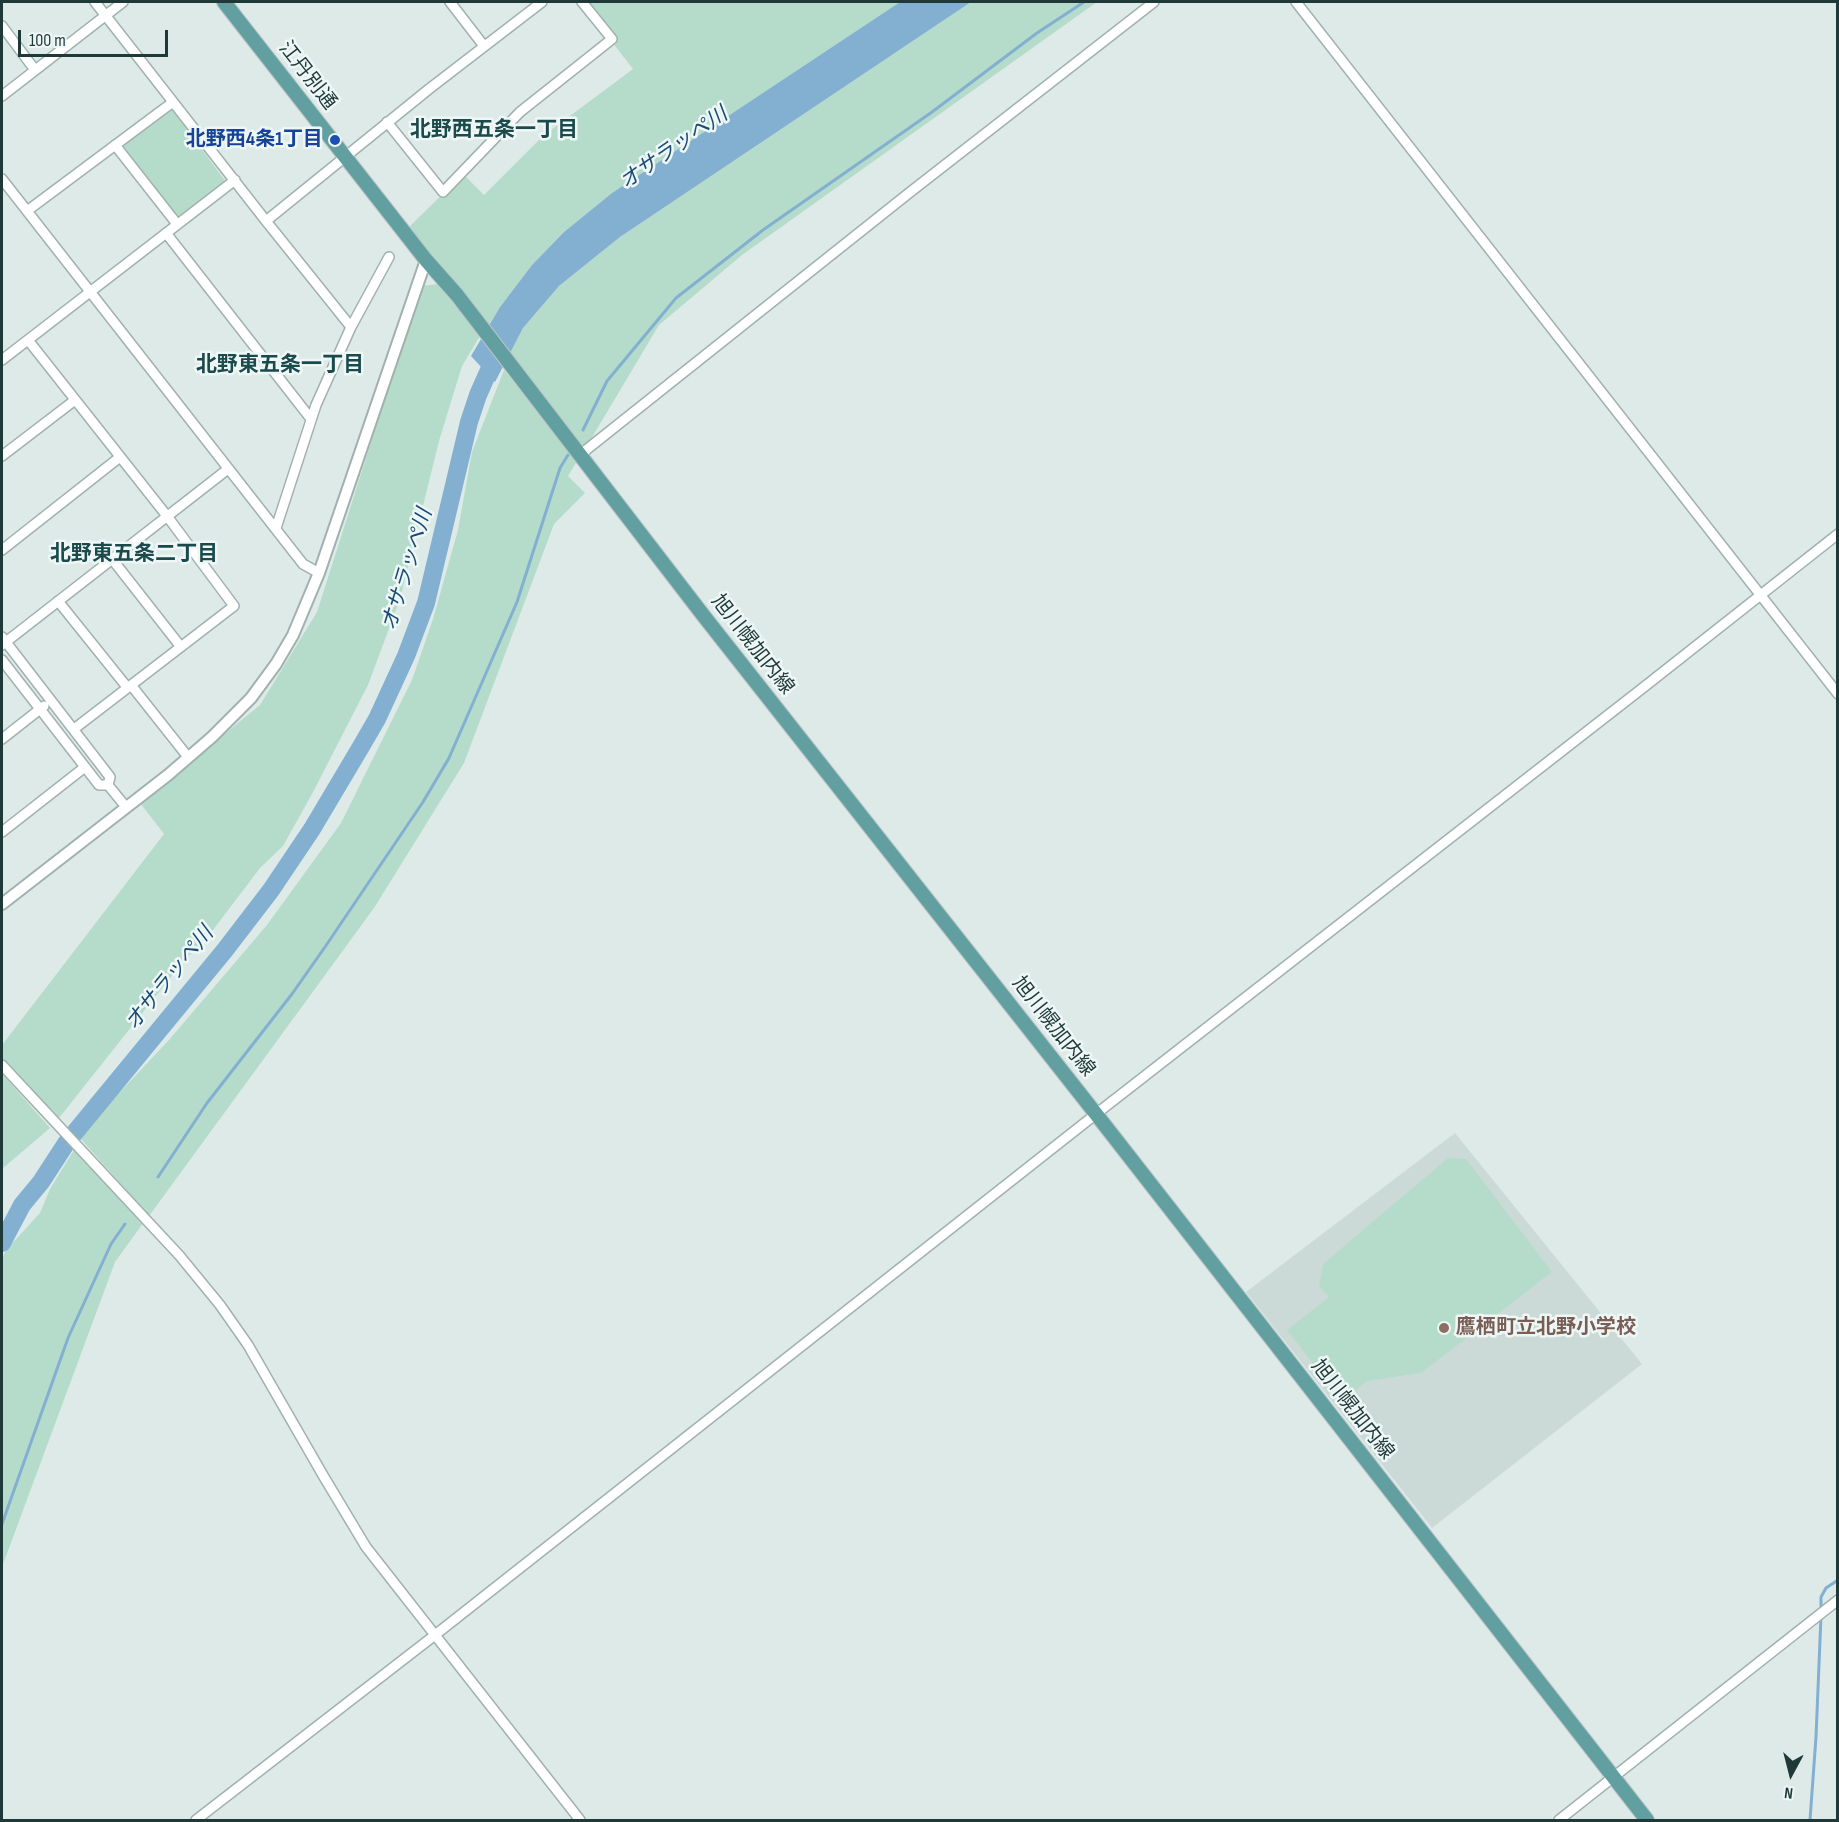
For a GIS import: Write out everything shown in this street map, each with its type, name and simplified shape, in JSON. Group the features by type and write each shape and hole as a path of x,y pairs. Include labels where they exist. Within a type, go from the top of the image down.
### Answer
{"main road":[{"name":"江丹別通","path":"224,2 426,260"},
{"name":"旭川幌加内線","path":"426,260 457,295 703,615 1096,1114 1647,1821"}],"street":[{"path":"95,2 351,327"},
{"path":"2,96 123,2"},
{"path":"450,2 484,46"},
{"path":"266,221 387,122 542,2"},
{"path":"387,122 443,192 520,112 612,39 582,2"},
{"path":"581,454 1154,2"},
{"path":"1296,2 1838,694"},
{"path":"2,26 35,70"},
{"path":"27,212 173,102"},
{"path":"115,145 177,224"},
{"path":"2,179 303,564 319,573"},
{"path":"2,360 235,180"},
{"path":"166,233 311,419"},
{"path":"276,528 311,419 351,327 389,257"},
{"path":"2,904 212,737 251,698 270,672 293,635 319,573 426,260"},
{"path":"28,340 167,516 234,606 74,729"},
{"path":"2,456 75,400"},
{"path":"2,550 120,457"},
{"path":"108,785 110,777 3,641 228,469"},
{"path":"196,1821 1838,534"},
{"path":"112,559 182,646"},
{"path":"58,601 188,757"},
{"path":"2,660 99,785 108,785"},
{"path":"2,739 51,700"},
{"path":"2,832 85,767"},
{"path":"108,785 126,807"},
{"path":"2,1065 179,1255 220,1305 249,1345 366,1547 580,1821"},
{"path":"1559,1821 1838,1600"}],"shaded area":[{"name":"鷹栖町立北野小学校","path":"1455,1133 1642,1364 1432,1528 1246,1292"}],"green space":[{"path":"581,2 900,2 612,193 564,232 532,265 488,327 407,229 463,174 484,195 543,136 633,69"},
{"path":"971,2 1097,2 742,255 659,325 582,454 508,356 523,328 559,286 620,237"},
{"path":"171,108 226,182 177,218 122,144"},
{"path":"438,284 480,336 462,366 439,441 400,599 368,685 283,846 260,868 213,930 182,963 59,1118 2,1060 2,1045 164,834 140,803 260,705 317,612 421,286"},
{"path":"504,370 577,461 568,476 585,493 554,524 464,763 374,908 149,1216 81,1139 101,1112 169,1040 267,925 341,823 412,680 433,619 458,530 472,452"},
{"path":"2,1074 50,1128 2,1169"},
{"path":"74,1150 144,1222 115,1262 2,1567 2,1259 6,1250 40,1213 50,1189"},
{"path":"1448,1158 1466,1159 1552,1272 1421,1373 1367,1381 1342,1401 1287,1330 1329,1297 1319,1286 1323,1264"}],"water":[{"path":"900,2 971,2 620,237 559,286 523,328 495,382 471,356 500,307 532,265 564,232 612,193"}],"waterway":[{"path":"583,430 607,381 676,298 763,230 932,112 1037,33 1084,2"},
{"name":"オサラッペ川","path":"2,1243 22,1205 41,1182 67,1142 225,950 271,890 312,829 377,719 406,656 426,603 469,422 497,352"},
{"path":"158,1177 207,1103 292,994 325,947 423,802 449,758 517,602 560,468 568,455"},
{"path":"2,1524 68,1338 111,1244 125,1224"},
{"path":"1821,1609 1821,1597 1826,1588 1838,1580"},
{"path":"1810,1820 1821,1616"}],"place":[{"name":"北野西4条1丁目","path":"335,140"},
{"name":"鷹栖町立北野小学校","path":"1444,1328"}],"district":[{"name":"北野西五条一丁目","path":"494,131"},
{"name":"北野東五条一丁目","path":"280,366"},
{"name":"北野東五条二丁目","path":"134,555"}]}
